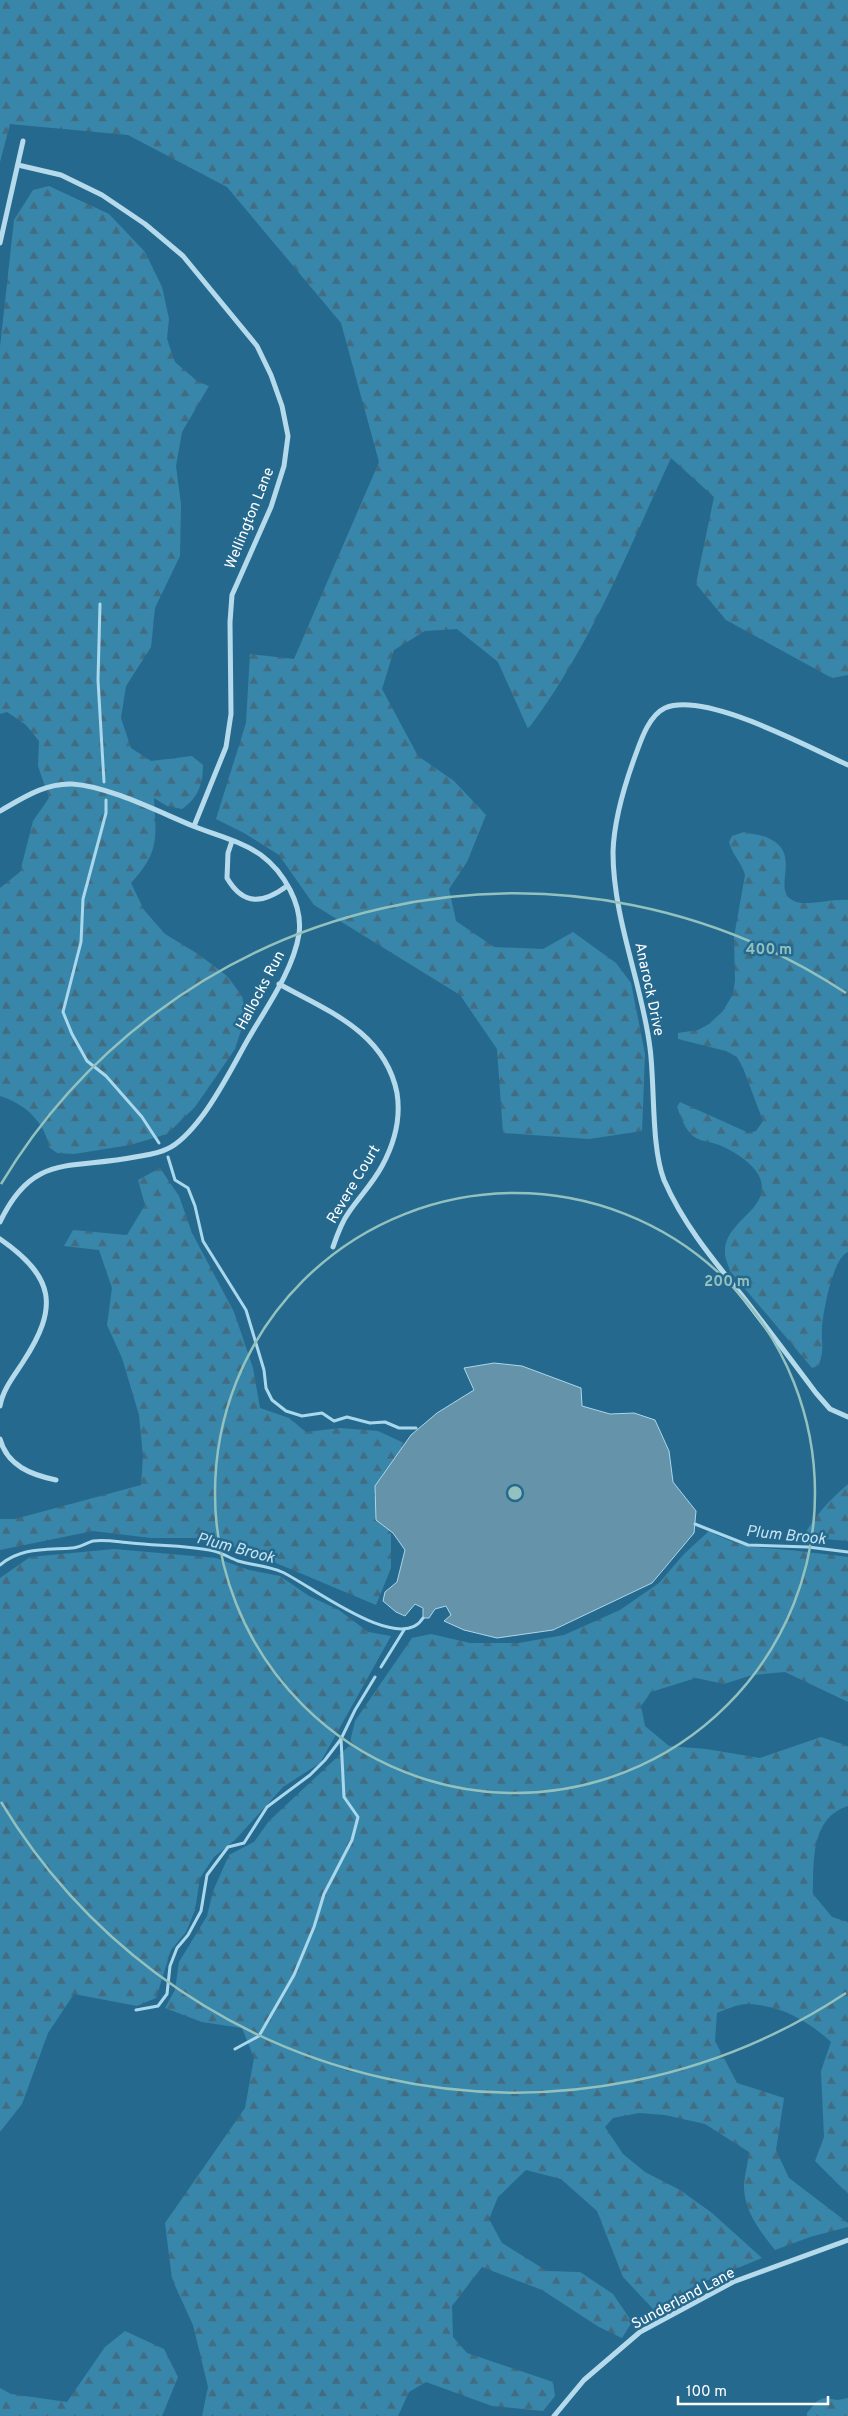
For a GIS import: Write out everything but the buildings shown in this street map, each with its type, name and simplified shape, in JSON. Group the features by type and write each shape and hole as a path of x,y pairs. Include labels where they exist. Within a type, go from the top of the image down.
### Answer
{"street":[{"path":"0,243 23,141"},
{"name":"Wellington Lane","path":"18,165 61,175 102,195 145,224 184,256 257,346 271,375 282,406 288,436 284,466 270,507 232,595 230,622 231,714 226,747 194,826"},
{"name":"Anarock Drive","path":"848,765 716,709 690,704 664,709 645,731 634,760 618,812 613,853 618,900 650,1047 657,1143 663,1178 680,1212 703,1247 816,1393 830,1409 848,1417"},
{"name":"Hallocks Run","path":"0,811 30,793 53,785 73,784 100,789 232,841 261,856 271,864 287,886 298,908 300,931 296,948 279,984 213,1100 202,1116 177,1143 167,1149 146,1155 115,1161 80,1164 38,1173 22,1188 0,1222"},
{"path":"232,841 228,853 227,878 240,894 257,900 264,900 287,886"},
{"name":"Revere Court","path":"279,984 345,1021 359,1031 383,1055 390,1068 399,1104 392,1144 376,1177 343,1222 333,1247"},
{"path":"0,1239 24,1258 34,1270 46,1292 47,1315 33,1347 5,1390 0,1406"},
{"path":"0,1440 6,1454 14,1463 34,1475 56,1480"},
{"name":"Sunderland Lane","path":"554,2416 584,2380 640,2332 733,2282 848,2240"}],"green space":[{"path":"0,0 848,0 848,675 832,678 726,620 696,584 714,497 671,458 607,598 570,665 528,729 498,662 457,629 425,631 394,650 382,689 418,756 454,781 486,815 467,862 449,889 456,921 494,947 543,949 573,932 616,963 631,983 645,1054 642,1131 589,1139 503,1133 497,1049 460,995 314,905 279,855 244,833 216,819 246,723 250,654 294,659 379,462 341,323 227,187 128,135 10,124 0,162"},
{"path":"49,186 109,214 145,252 162,287 169,319 167,339 175,362 197,381 209,386 182,432 176,466 181,504 180,556 155,608 151,647 126,686 121,718 131,748 151,761 192,756 203,765 201,784 196,795 182,809 167,806 154,798 155,834 152,853 131,883 144,910 165,934 198,954 227,976 242,996 246,1015 235,1049 195,1107 167,1134 130,1145 74,1154 57,1153 49,1147 43,1129 32,1115 17,1103 0,1096 0,888 20,872 33,821 49,798 38,766 39,741 26,725 7,712 0,714 0,347 14,220 33,190"},
{"path":"744,832 770,839 780,846 786,863 785,889 787,896 794,901 813,903 848,900 848,1252 843,1256 833,1274 823,1320 821,1356 818,1366 812,1368 730,1271 726,1258 726,1242 731,1233 753,1209 762,1191 759,1175 750,1164 731,1151 694,1137 685,1125 677,1107 680,1102 749,1133 756,1131 763,1121 737,1057 726,1051 678,1039 678,1033 698,1030 709,1024 723,1011 733,994 735,981 734,937 745,875 729,842 732,836"},
{"path":"160,1168 179,1196 192,1233 234,1312 253,1368 260,1408 289,1418 306,1432 340,1428 378,1431 406,1444 391,1526 391,1568 376,1605 252,1553 209,1538 151,1538 93,1531 0,1550 0,1519 15,1519 141,1485 143,1456 139,1415 122,1358 107,1325 112,1288 99,1250 64,1246 73,1230 127,1235 145,1205 138,1180"},
{"path":"848,1484 848,1541 803,1537 823,1508"},
{"path":"709,1531 732,1542 752,1547 848,1557 848,1702 785,1672 752,1675 724,1684 696,1678 651,1692 641,1706 645,1726 669,1746 706,1749 760,1758 821,1737 848,1746 848,1806 836,1812 827,1820 820,1831 814,1855 813,1894 832,1917 848,1922 848,2194 815,2161 824,2137 821,2071 831,2042 812,2027 792,2015 771,2007 747,2004 735,2006 717,2013 715,2041 737,2083 784,2098 776,2150 789,2178 848,2223 848,2227 810,2237 775,2250 758,2228 746,2203 744,2184 749,2152 705,2124 665,2115 639,2113 613,2118 605,2127 623,2154 645,2172 680,2190 712,2213 762,2258 696,2285 654,2310 623,2277 597,2211 561,2179 526,2170 498,2197 489,2219 502,2243 547,2271 580,2272 613,2294 632,2322 622,2338 599,2327 542,2290 482,2267 452,2306 453,2337 467,2353 553,2382 555,2396 543,2411 492,2406 426,2382 409,2392 398,2416 202,2416 208,2387 193,2325 172,2279 165,2223 245,2108 254,2058 242,2028 202,2022 165,2008 175,1990 179,1962 207,1916 213,1891 229,1855 254,1842 269,1821 349,1746 355,1721 412,1638 431,1634 470,1643 519,1643 564,1635 620,1610 659,1583 684,1554"},
{"path":"114,1549 216,1558 249,1570 280,1576 309,1596 339,1610 368,1632 391,1636 320,1763 283,1787 235,1840 214,1857 200,1878 195,1910 186,1932 171,1950 156,1998 137,2006 74,1994 48,2033 22,2104 0,2132 0,1578 30,1557"},
{"path":"125,2331 164,2349 178,2377 162,2416 0,2416 0,2388 11,2394 67,2402 105,2347"},
{"path":"824,2398 838,2400 848,2398 848,2416 807,2416 807,2413 817,2401"}],"shaded area":[{"path":"494,1363 522,1366 581,1388 582,1406 610,1414 634,1413 655,1420 669,1451 673,1482 696,1511 694,1533 652,1583 553,1630 497,1638 464,1630 444,1621 451,1615 446,1606 435,1609 429,1618 423,1618 423,1608 415,1604 405,1616 396,1612 383,1601 385,1592 397,1582 405,1550 393,1533 376,1520 375,1486 411,1435 437,1413 474,1390 464,1368"}],"waterway":[{"path":"100,604 98,680 104,782"},
{"path":"106,800 106,813 83,899 81,942 63,1012 72,1034 87,1061 106,1076 142,1117 159,1143"},
{"path":"168,1157 175,1180 188,1188 195,1206 203,1241 246,1310 264,1370 266,1388 272,1400 286,1411 302,1416 322,1413 334,1421 347,1417 370,1423 385,1422 399,1428 416,1428"},
{"name":"Plum Brook","path":"695,1524 748,1545 808,1547 848,1552"},
{"name":"Plum Brook","path":"0,1565 8,1559 25,1552 75,1548 98,1540 193,1548 214,1551 238,1561 282,1572 332,1602 375,1623 395,1629 411,1627 423,1618"},
{"path":"381,1667 404,1630"},
{"path":"235,2049 259,2036 294,1975 314,1927 324,1894 352,1840 358,1817 344,1797 341,1739 355,1710 375,1677"},
{"path":"136,2010 158,2006 167,1994 170,1966 177,1948 188,1935 201,1911 207,1875 228,1847 244,1843 267,1807 310,1775 325,1760 341,1739"}]}
